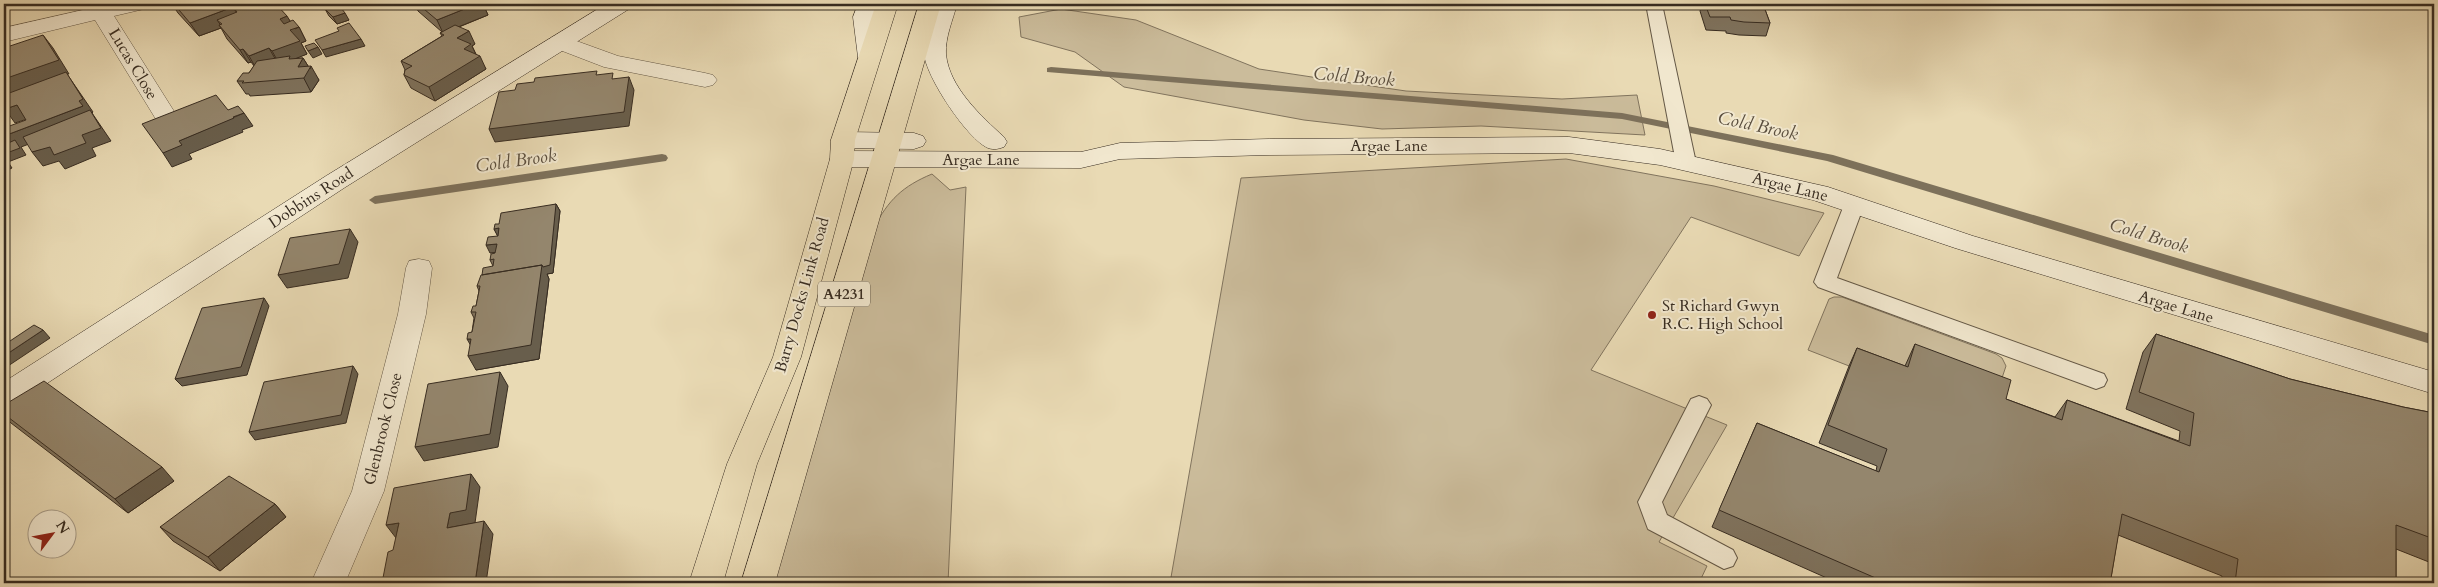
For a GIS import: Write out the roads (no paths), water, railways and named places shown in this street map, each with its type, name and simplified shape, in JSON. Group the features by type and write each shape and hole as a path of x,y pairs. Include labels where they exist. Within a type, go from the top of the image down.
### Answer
{"main road":[{"name":"Barry Docks Link Road","path":"706,583 742,464 787,357 842,150 869,57 887,4"},
{"name":"A4231","path":"758,583 930,4"}],"street":[{"path":"4,35 136,4"},
{"name":"Dobbins Road","path":"4,398 320,192 621,4"},
{"path":"869,4 864,18 869,57"},
{"name":"Argae Lane","path":"946,4 935,54 941,73 947,87 969,116 995,142"},
{"name":"Lucas Close","path":"102,13 165,116"},
{"path":"560,42 612,62 705,80"},
{"name":"Argae Lane","path":"887,150 995,142 1081,144 1120,151"},
{"name":"Argae Lane","path":"842,150 887,150 1081,160 1120,151 1269,147 1569,145 1660,157 1684,153 1819,193 1964,242 2434,383"},
{"name":"Glenbrook Close","path":"328,583 368,491 412,314 419,268"}],"lane":[{"path":"1654,4 1684,153"},
{"path":"1854,205 1824,282 2096,380"},
{"path":"1699,405 1650,502 1657,522 1724,558"}],"waterway":[{"name":"Cold Brook","path":"1051,70 1622,116 1829,158 2434,340"},
{"name":"Cold Brook","path":"375,200 662,158"}],"place":[{"name":"St Richard Gwyn R.C. High School","path":"1652,315"}]}
